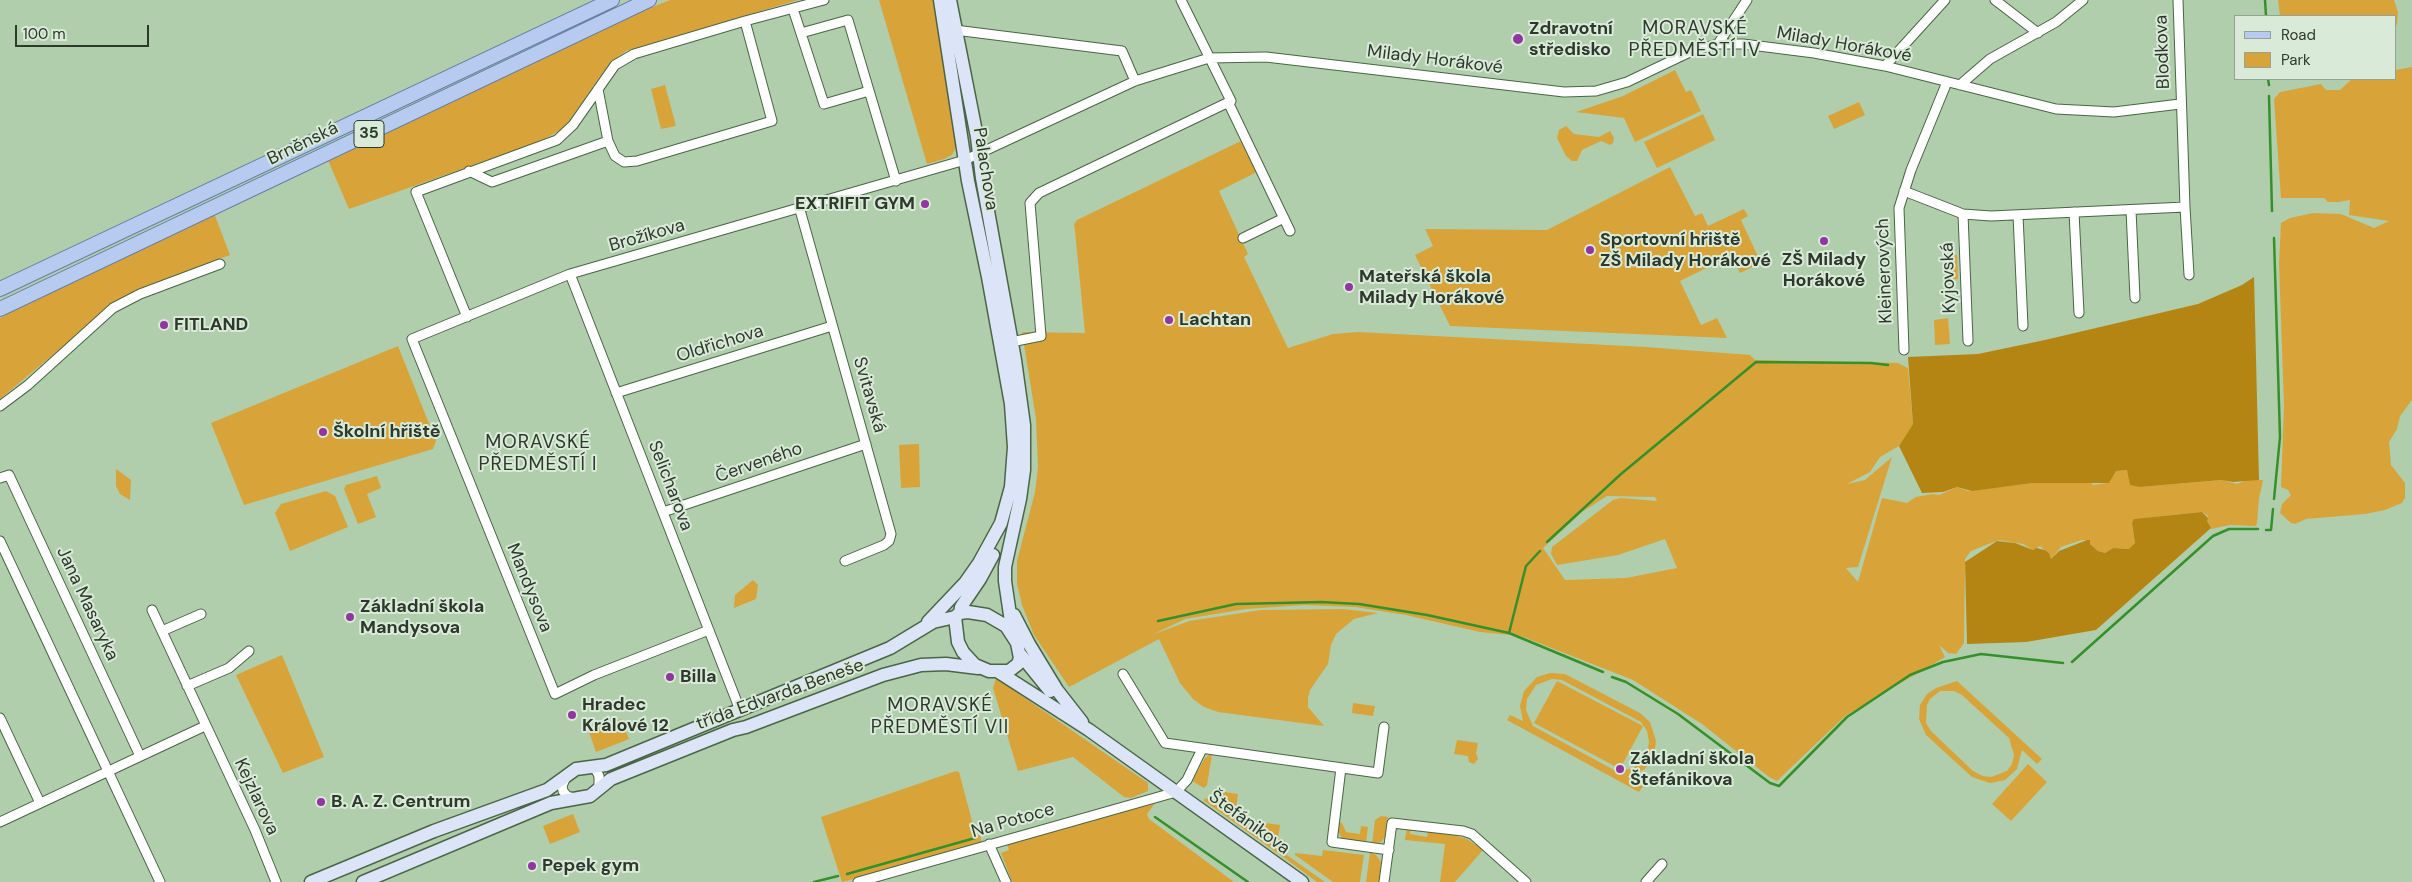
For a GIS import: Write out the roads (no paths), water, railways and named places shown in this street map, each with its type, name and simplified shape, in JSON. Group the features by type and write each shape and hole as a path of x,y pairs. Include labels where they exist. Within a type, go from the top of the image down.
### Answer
{"main road":[{"name":"Brněnská","path":"0,289 612,0"},
{"name":"Brněnská","path":"0,309 648,0"}],"street":[{"path":"467,316 416,192 557,140 573,126 615,65 634,54 824,0"},
{"name":"Palachova","path":"940,0 965,160 1006,343 1026,448 1020,499 1005,567 1014,637"},
{"name":"Palachova","path":"918,632 965,583 980,563 1001,523 1011,487 1014,447 1006,343 980,155 950,0"},
{"path":"1181,0 1290,231"},
{"path":"1718,44 1747,0"},
{"path":"1885,66 1945,0"},
{"path":"1994,0 2038,33"},
{"path":"1960,86 1990,59 2056,22 2083,0"},
{"name":"Blodkova","path":"2178,0 2180,104"},
{"path":"793,9 824,104 869,91"},
{"path":"801,34 848,20 896,181"},
{"path":"598,89 608,141 615,156 624,162 637,161 772,122 745,21"},
{"path":"955,30 1122,51 1135,81"},
{"name":"Milady Horákové","path":"965,160 980,155 1135,81 1209,58 1266,58 1564,92 1596,91 1628,82 1692,52 1718,44 1744,44 1814,53 1885,66 2056,109 2114,112 2180,104"},
{"name":"Kleinerových","path":"1904,350 1899,208 1947,82"},
{"path":"1006,343 1041,336 1030,203 1039,193 1228,102"},
{"path":"2180,104 2189,275"},
{"path":"469,171 492,182 608,141"},
{"name":"Brožíkova","path":"412,339 570,274 800,210 965,160"},
{"path":"1904,191 1963,214 2018,215 2185,208"},
{"name":"Svitavská","path":"800,210 866,444 890,539 884,545 844,560"},
{"path":"2131,210 2135,298"},
{"path":"2074,212 2078,312"},
{"name":"Kyjovská","path":"1963,214 1968,341"},
{"path":"2018,215 2024,326"},
{"path":"1243,238 1284,218"},
{"path":"0,406 28,385 113,308 140,294 220,264"},
{"name":"Selicharova","path":"570,274 740,710"},
{"name":"Oldřichova","path":"616,393 832,326"},
{"name":"Mandysova","path":"412,339 554,694 594,675 709,630"},
{"name":"Červeného","path":"663,512 866,444"},
{"name":"Jana Masaryka","path":"0,478 9,475 140,756"},
{"path":"958,615 974,613 997,619 1006,626 1014,637 1020,654 1015,667 1009,671 983,669 970,660 963,652 956,631 958,615 961,607 990,561 1001,523"},
{"path":"0,541 160,882"},
{"path":"1008,601 1029,644 1057,690 1089,730"},
{"name":"Kejzlarova","path":"152,610 255,830 276,882"},
{"path":"162,631 201,614"},
{"name":"třída Edvarda Beneše","path":"311,882 434,831 547,790 576,769 606,765 890,648 936,620 958,615"},
{"path":"187,686 229,668 249,651"},
{"name":"Štefánikova","path":"1020,654 1052,694 1089,730"},
{"name":"třída Edvarda Beneše","path":"363,882 551,803 590,796 599,791 611,778 733,730 746,727 883,675 927,664 983,669"},
{"name":"Štefánikova","path":"997,671 1089,730 1302,882"},
{"path":"1123,674 1165,743 1202,750 1378,773 1384,727"},
{"path":"0,718 40,803"},
{"path":"0,822 205,726"},
{"path":"1176,792 1187,780 1202,750"},
{"path":"590,767 596,770 599,776 599,791"},
{"path":"1341,768 1332,842 1388,850"},
{"path":"566,776 562,786 563,791 567,796 577,799"},
{"name":"Na Potoce","path":"858,882 1176,792"},
{"path":"1384,882 1392,823 1463,831 1472,834 1526,882"},
{"path":"990,844 1006,882"},
{"path":"1646,882 1662,864"}],"waterway":[{"path":"2265,0 2266,15"},
{"path":"2268,80 2269,85"},
{"path":"2269,96 2272,211"},
{"path":"2274,238 2280,437 2274,499"},
{"path":"1547,542 1621,474 1756,362 1871,363 1888,365"},
{"path":"2266,530 2271,530 2273,509"},
{"path":"2072,662 2213,536 2229,529 2258,529"},
{"path":"1509,633 1526,566 1540,551"},
{"path":"1158,621 1236,604 1321,602 1359,604 1427,615 1509,633 1603,672"},
{"path":"1612,677 1626,682 1678,714 1770,783 1779,786 1847,717 1910,675 1943,662 1981,654 2063,663"},
{"path":"1155,817 1248,882"},
{"path":"847,874 975,838"},
{"path":"814,882 838,876"}],"place":[{"name":"Zdravotní středisko","path":"1518,39"},
{"name":"EXTRIFIT GYM","path":"925,204"},
{"name":"ZŠ Milady Horákové","path":"1824,241"},
{"name":"Sportovní hřiště ZŠ Milady Horákové","path":"1590,250"},
{"name":"Mateřská škola Milady Horákové","path":"1349,287"},
{"name":"Lachtan","path":"1169,320"},
{"name":"FITLAND","path":"164,325"},
{"name":"Školní hřiště","path":"323,432"},
{"name":"Základní škola Mandysova","path":"350,617"},
{"name":"Billa","path":"670,677"},
{"name":"Hradec Králové 12","path":"572,715"},
{"name":"Základní škola Štefánikova","path":"1620,769"},
{"name":"B. A. Z. Centrum","path":"321,802"},
{"name":"Pepek gym","path":"532,866"}],"district":[{"name":"MORAVSKÉ PŘEDMĚSTÍ IV","path":"1695,40"},
{"name":"MORAVSKÉ PŘEDMĚSTÍ I","path":"538,454"},
{"name":"MORAVSKÉ PŘEDMĚSTÍ VII","path":"940,717"}]}
